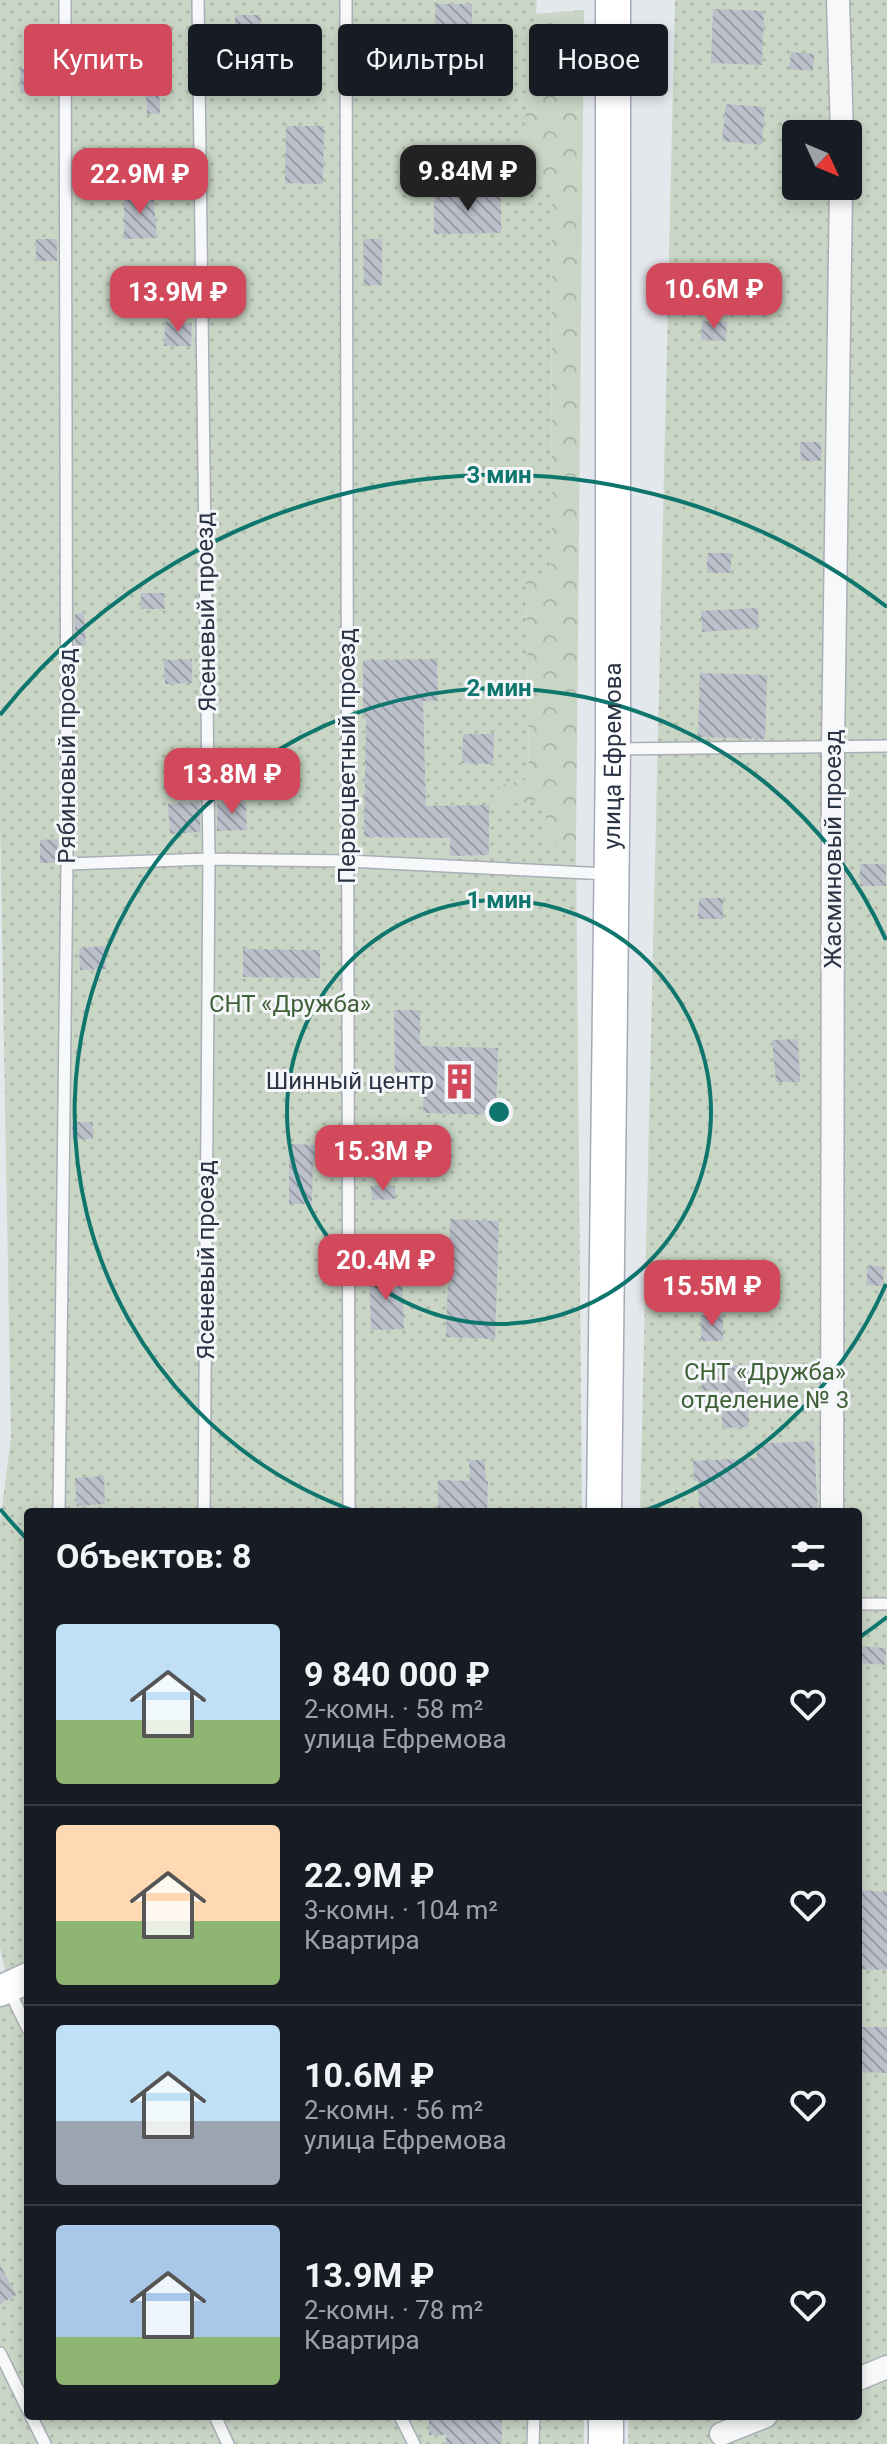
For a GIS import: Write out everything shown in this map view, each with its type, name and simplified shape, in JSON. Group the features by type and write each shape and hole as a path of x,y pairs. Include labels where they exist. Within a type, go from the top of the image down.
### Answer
{"main road":[{"name":"улица Ефремова","path":"604,1508 613,749 613,0"},
{"path":"606,2420 606,2444"}],"street":[{"path":"838,0 842,120"},
{"name":"Жасминовый проезд","path":"832,1508 833,748 841,200"},
{"path":"862,2377 887,2367"},
{"path":"721,2431 754,2420"}],"lane":[{"name":"Рябиновый проезд","path":"59,1508 67,864 65,0"},
{"name":"Ясеневый проезд","path":"198,0 209,859 204,1508"},
{"name":"Первоцветный проезд","path":"346,0 349,1508"},
{"path":"613,749 887,746"},
{"path":"67,864 209,859 348,861 611,874"},
{"path":"862,1604 887,1604"},
{"path":"12,1985 24,2018"},
{"path":"0,2353 24,2402"},
{"path":"33,2420 45,2444"},
{"path":"217,2420 228,2444"},
{"path":"402,2420 414,2444"},
{"path":"533,2444 534,2420"}],"green space":[{"name":"СНТ «Дружба»","path":"0,0 537,0 535,24 529,24 529,80 519,181 552,188 551,573 526,579 529,779 500,785 498,806 546,799 546,843 576,848 582,1508 24,1508 24,2420 584,2420 584,2444 0,2444 0,1991 8,1987 0,1947 0,1523 11,1438 0,820"},
{"name":"СНТ «Дружба» отделение № 3","path":"675,0 887,0 887,2444 628,2444 629,2420 862,2420 862,1508 640,1508"},
{"path":"584,10 584,24 533,24 534,14"},
{"path":"529,70 529,96 583,96 576,848 546,843 498,807 500,785 529,779 526,579 551,573 552,189 519,182"}],"building":[{"path":"435,4 472,4 472,24 435,24"},
{"path":"713,9 764,11 762,65 711,63"},
{"path":"235,15 260,15 260,24 235,24"},
{"path":"791,52 814,54 813,71 789,69"},
{"path":"20,69 24,69 24,93 21,93"},
{"path":"146,96 159,96 160,114 147,114"},
{"path":"726,104 765,107 762,145 722,141"},
{"path":"286,126 324,126 323,184 285,183"},
{"path":"153,192 157,238 124,239 124,193"},
{"path":"501,192 501,233 434,234 434,193"},
{"path":"36,239 57,239 57,261 36,261"},
{"path":"363,239 382,239 382,285 364,286"},
{"path":"702,321 727,322 726,341 701,340"},
{"path":"165,322 192,323 191,346 164,346"},
{"path":"800,442 821,442 821,461 801,461"},
{"path":"707,553 731,553 731,573 707,573"},
{"path":"141,593 164,593 165,609 141,609"},
{"path":"758,608 759,628 702,632 701,611"},
{"path":"84,613 86,645 75,645 75,614"},
{"path":"192,659 192,683 165,684 164,660"},
{"path":"437,659 438,701 423,701 426,806 489,805 489,855 450,856 450,838 364,837 366,715 363,715 363,660"},
{"path":"700,673 767,675 765,739 698,737"},
{"path":"463,734 494,734 493,764 462,763"},
{"path":"246,801 247,830 217,831 217,803"},
{"path":"168,804 200,804 200,832 170,834"},
{"path":"58,839 58,863 40,863 40,840"},
{"path":"860,864 886,864 886,886 860,886"},
{"path":"699,898 723,898 723,919 698,919"},
{"path":"105,946 106,969 80,970 79,948"},
{"path":"243,949 320,950 320,978 243,977"},
{"name":"Шинный центр","path":"394,1010 420,1010 420,1046 498,1048 496,1115 423,1113 424,1072 395,1072"},
{"path":"798,1039 800,1082 776,1082 772,1040"},
{"path":"72,1122 93,1122 93,1139 72,1139"},
{"path":"289,1144 317,1145 317,1163 313,1163 312,1204 289,1204"},
{"path":"371,1186 395,1186 395,1199 372,1200"},
{"path":"450,1219 499,1221 495,1339 446,1337"},
{"path":"868,1265 884,1267 883,1286 866,1285"},
{"path":"402,1275 404,1329 371,1330 369,1276"},
{"path":"701,1315 723,1315 723,1341 701,1341"},
{"path":"751,1364 753,1387 748,1388 749,1427 722,1428 721,1390 702,1391 700,1368"},
{"path":"814,1441 818,1508 699,1508 698,1481 694,1481 693,1461 757,1458 756,1444"},
{"path":"469,1460 485,1460 487,1508 438,1508 438,1480 470,1481"},
{"path":"104,1476 105,1504 77,1506 75,1478"},
{"path":"862,1646 886,1648 885,1665 862,1663"},
{"path":"862,1890 887,1892 887,1970 862,1969"},
{"path":"862,2027 887,2027 887,2073 862,2072"},
{"path":"0,2264 16,2295 0,2304"},
{"path":"429,2420 502,2420 502,2444 446,2444 446,2435 429,2435"}],"place":[{"name":"Шинный центр","path":"460,1081"}]}
